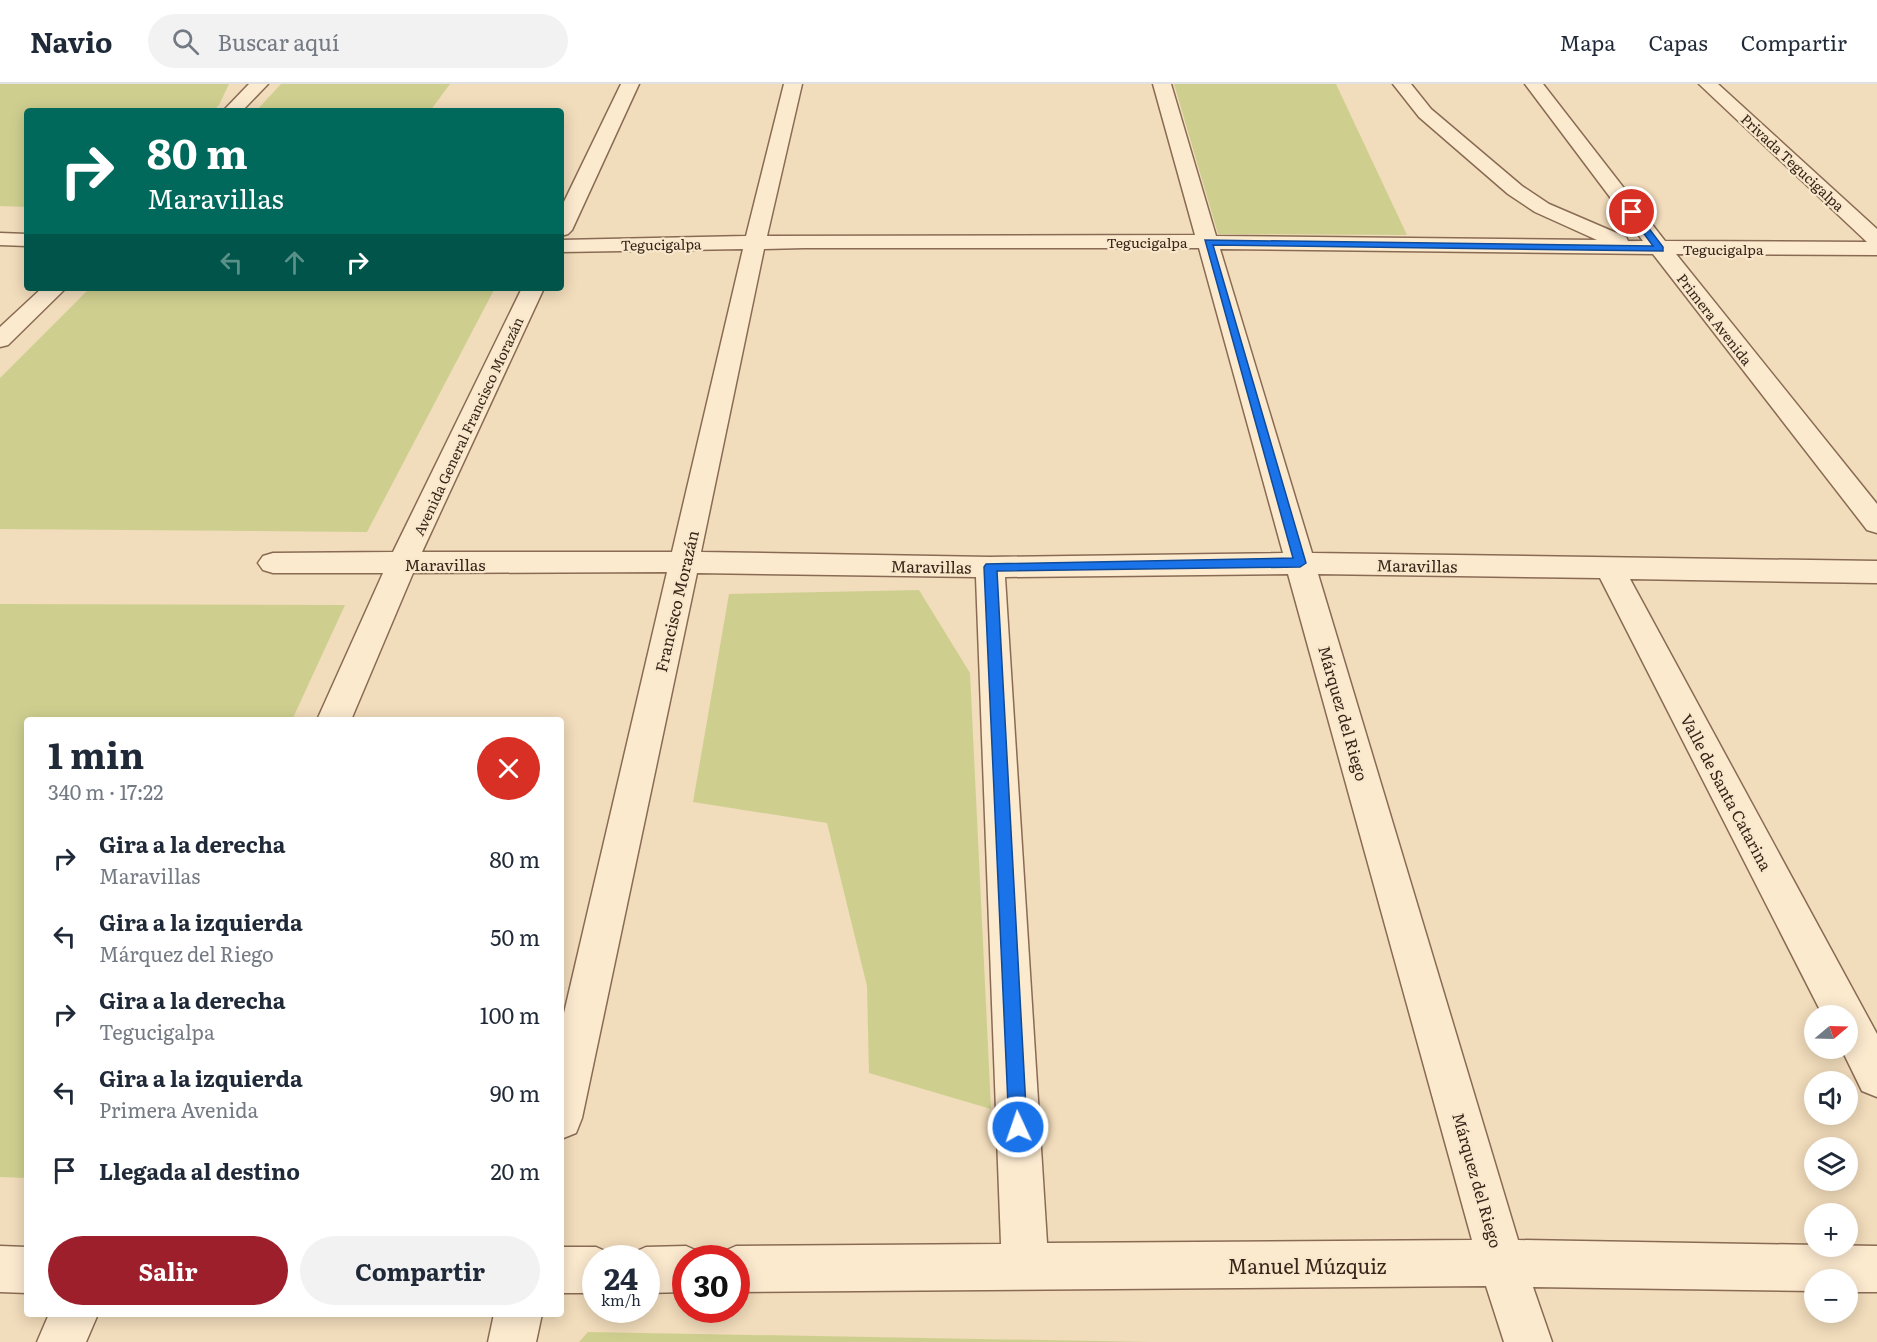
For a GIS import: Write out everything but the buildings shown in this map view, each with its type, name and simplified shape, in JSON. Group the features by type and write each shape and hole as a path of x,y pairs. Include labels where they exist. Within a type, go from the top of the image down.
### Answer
{"street":[{"path":"235,108 259,84"},
{"path":"564,224 630,84"},
{"name":"Francisco Morazán","path":"564,1105 755,242 793,84"},
{"name":"Márquez del Riego","path":"1162,84 1502,1263 1528,1342"},
{"path":"1402,84 1425,113 1515,190 1542,208 1634,249"},
{"name":"Primera Avenida","path":"1534,84 1660,249 1877,524"},
{"name":"Privada Tegucigalpa","path":"1708,84 1877,240"},
{"path":"0,256 15,239"},
{"name":"Tegucigalpa","path":"564,246 755,242 1208,242 1634,249 1877,249"},
{"path":"0,340 52,291"},
{"name":"Avenida General Francisco Morazán","path":"402,564 532,291"},
{"name":"Maravillas","path":"273,563 685,562 990,567 1300,563 1877,572"},
{"path":"335,717 402,564"},
{"path":"990,567 1025,1267"},
{"name":"Valle de Santa Catarina","path":"1610,568 1839,1005"},
{"path":"1858,1040 1877,1076"},
{"name":"Manuel Múzquiz","path":"750,1269 1502,1263 1877,1269"},
{"path":"0,1269 24,1270"},
{"path":"564,1270 582,1270"},
{"path":"61,1342 73,1317"},
{"path":"512,1342 517,1317"}],"green space":[{"path":"0,84 229,84 216,108 24,108 24,207 0,206"},
{"path":"281,84 450,84 432,108 259,108"},
{"path":"1174,84 1336,84 1407,235 1218,234"},
{"path":"87,291 493,291 367,532 0,529 0,378"},
{"path":"919,590 970,673 991,1109 869,1073 867,986 827,823 693,802 729,594"},
{"path":"0,604 345,605 293,717 24,717 24,1178 0,1177"},
{"path":"588,1332 1151,1342 579,1342"}],"route":[{"path":"1018,1127 990,567 1300,563 1208,242 1660,249 1632,212"}]}
